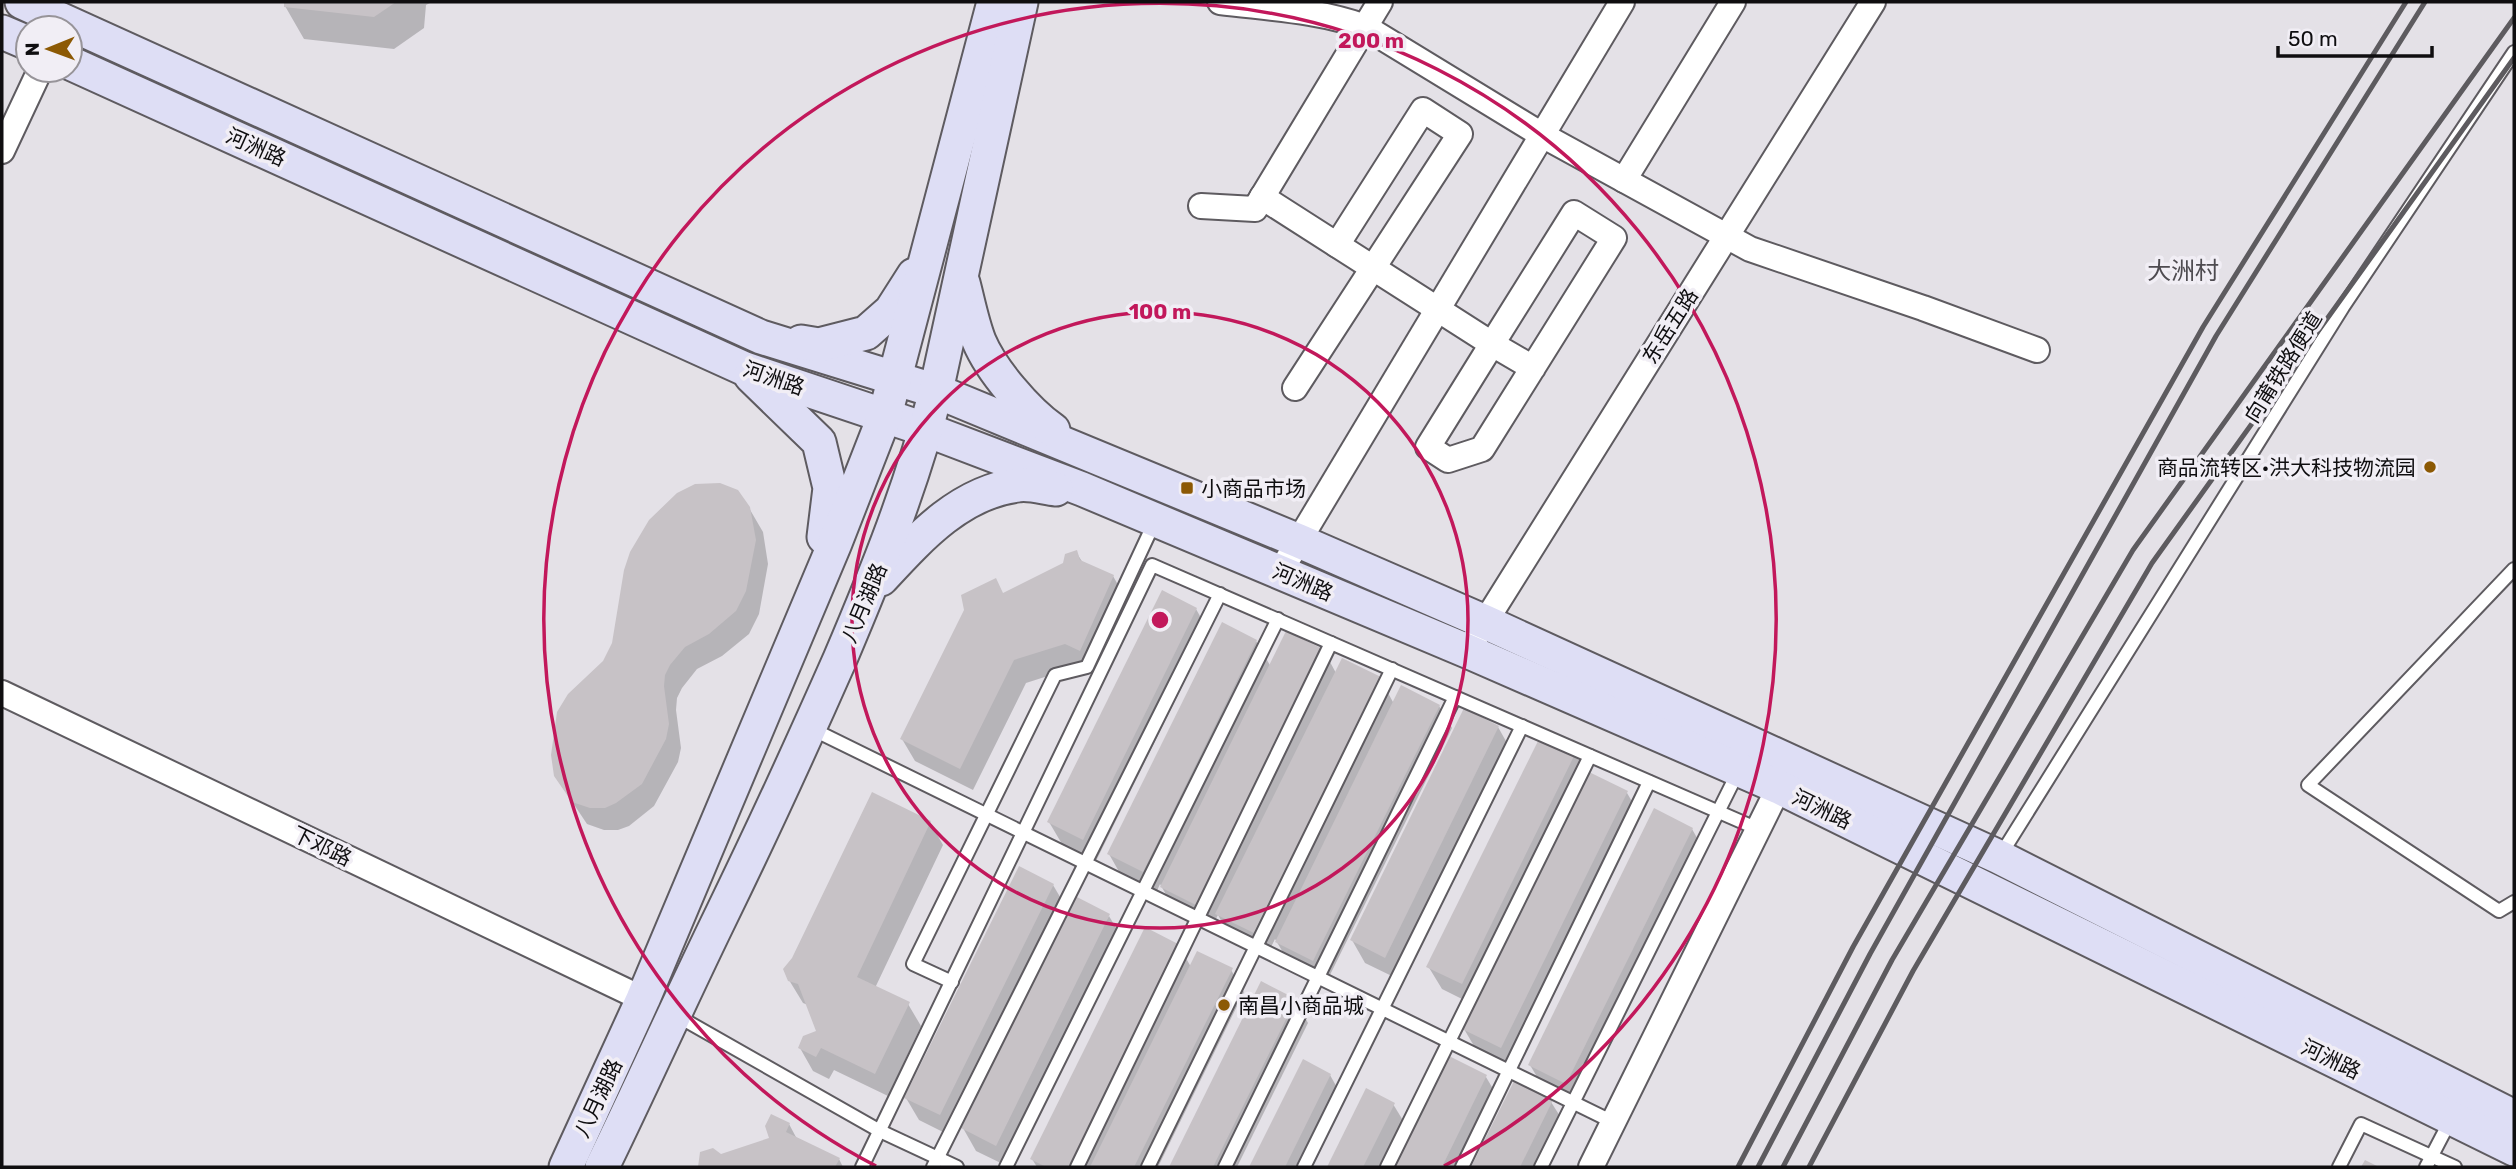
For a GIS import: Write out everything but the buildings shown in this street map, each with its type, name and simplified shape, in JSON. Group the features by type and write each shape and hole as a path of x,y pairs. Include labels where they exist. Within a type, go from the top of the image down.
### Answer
{"main road":[{"path":"22,2 56,14"},
{"name":"八月湖路","path":"601,1167 645,1079 658,1006 885,415 993,2"},
{"name":"八月湖路","path":"566,1167 782,791 879,568 927,430 1021,2"},
{"path":"84,26 761,337 936,391 1298,541 1485,622 1990,871 2514,1117"},
{"name":"河洲路","path":"84,69 745,369 927,430 1095,495 1467,651 1779,788 1990,871 2451,1118 2514,1149"},
{"path":"761,337 819,345 866,333 891,311 929,253"},
{"path":"961,277 980,342 1012,392 1040,421 1087,453"},
{"path":"745,369 819,442 830,488 818,584"},
{"path":"868,594 916,541 970,499 1020,484 1095,495"}],"street":[{"path":"1220,2 1291,6 1365,27 1542,135 1750,249 2037,350"},
{"path":"1201,206 1255,209 1380,2"},
{"path":"1280,572 1622,2"},
{"path":"1624,180 1733,2"},
{"name":"东岳五路","path":"1467,651 1873,2"},
{"path":"2,151 33,84"},
{"path":"1295,388 1460,134 1423,110 1337,245"},
{"path":"1262,197 1533,368"},
{"path":"1574,213 1614,238 1482,449 1448,460 1428,447 1492,344 1574,213"},
{"name":"下邓路","path":"2,693 658,1006"},
{"path":"1591,1167 1779,788"}],"lane":[{"name":"向莆铁路便道","path":"1990,871 2343,307 2514,52"},
{"path":"952,982 913,964 1055,675 1087,667 1156,520"},
{"path":"862,1167 1152,565 1758,829"},
{"path":"2514,569 2308,785 2499,911 2514,902"},
{"path":"935,1163 1220,594"},
{"path":"1006,1167 1278,619"},
{"path":"1077,1167 1331,643"},
{"path":"1148,1167 1392,669"},
{"path":"1225,1167 1455,697"},
{"path":"1304,1167 1522,726"},
{"path":"810,728 1613,1122"},
{"path":"1387,1167 1590,756"},
{"path":"1541,1167 1739,770"},
{"path":"1462,1167 1648,782"},
{"path":"658,1006 935,1163 957,1167"},
{"path":"2429,1162 2451,1118"},
{"path":"2339,1167 2361,1124 2429,1162 2455,1167"},
{"path":"857,1167 880,1131"}],"railway":[{"path":"1738,1167 1853,947 2203,327 2406,2"},
{"path":"1758,1167 1870,954 2216,336 2425,2"},
{"path":"1783,1167 1892,960 2133,550 2514,18"},
{"path":"1809,1167 1913,971 2152,563 2514,58"}],"place":[{"name":"商品流转区·洪大科技物流园","path":"2430,467"},
{"name":"小商品市场","path":"1187,488"},
{"name":"南昌小商品城","path":"1224,1005"}],"district":[{"name":"大洲村","path":"2183,271"}]}
